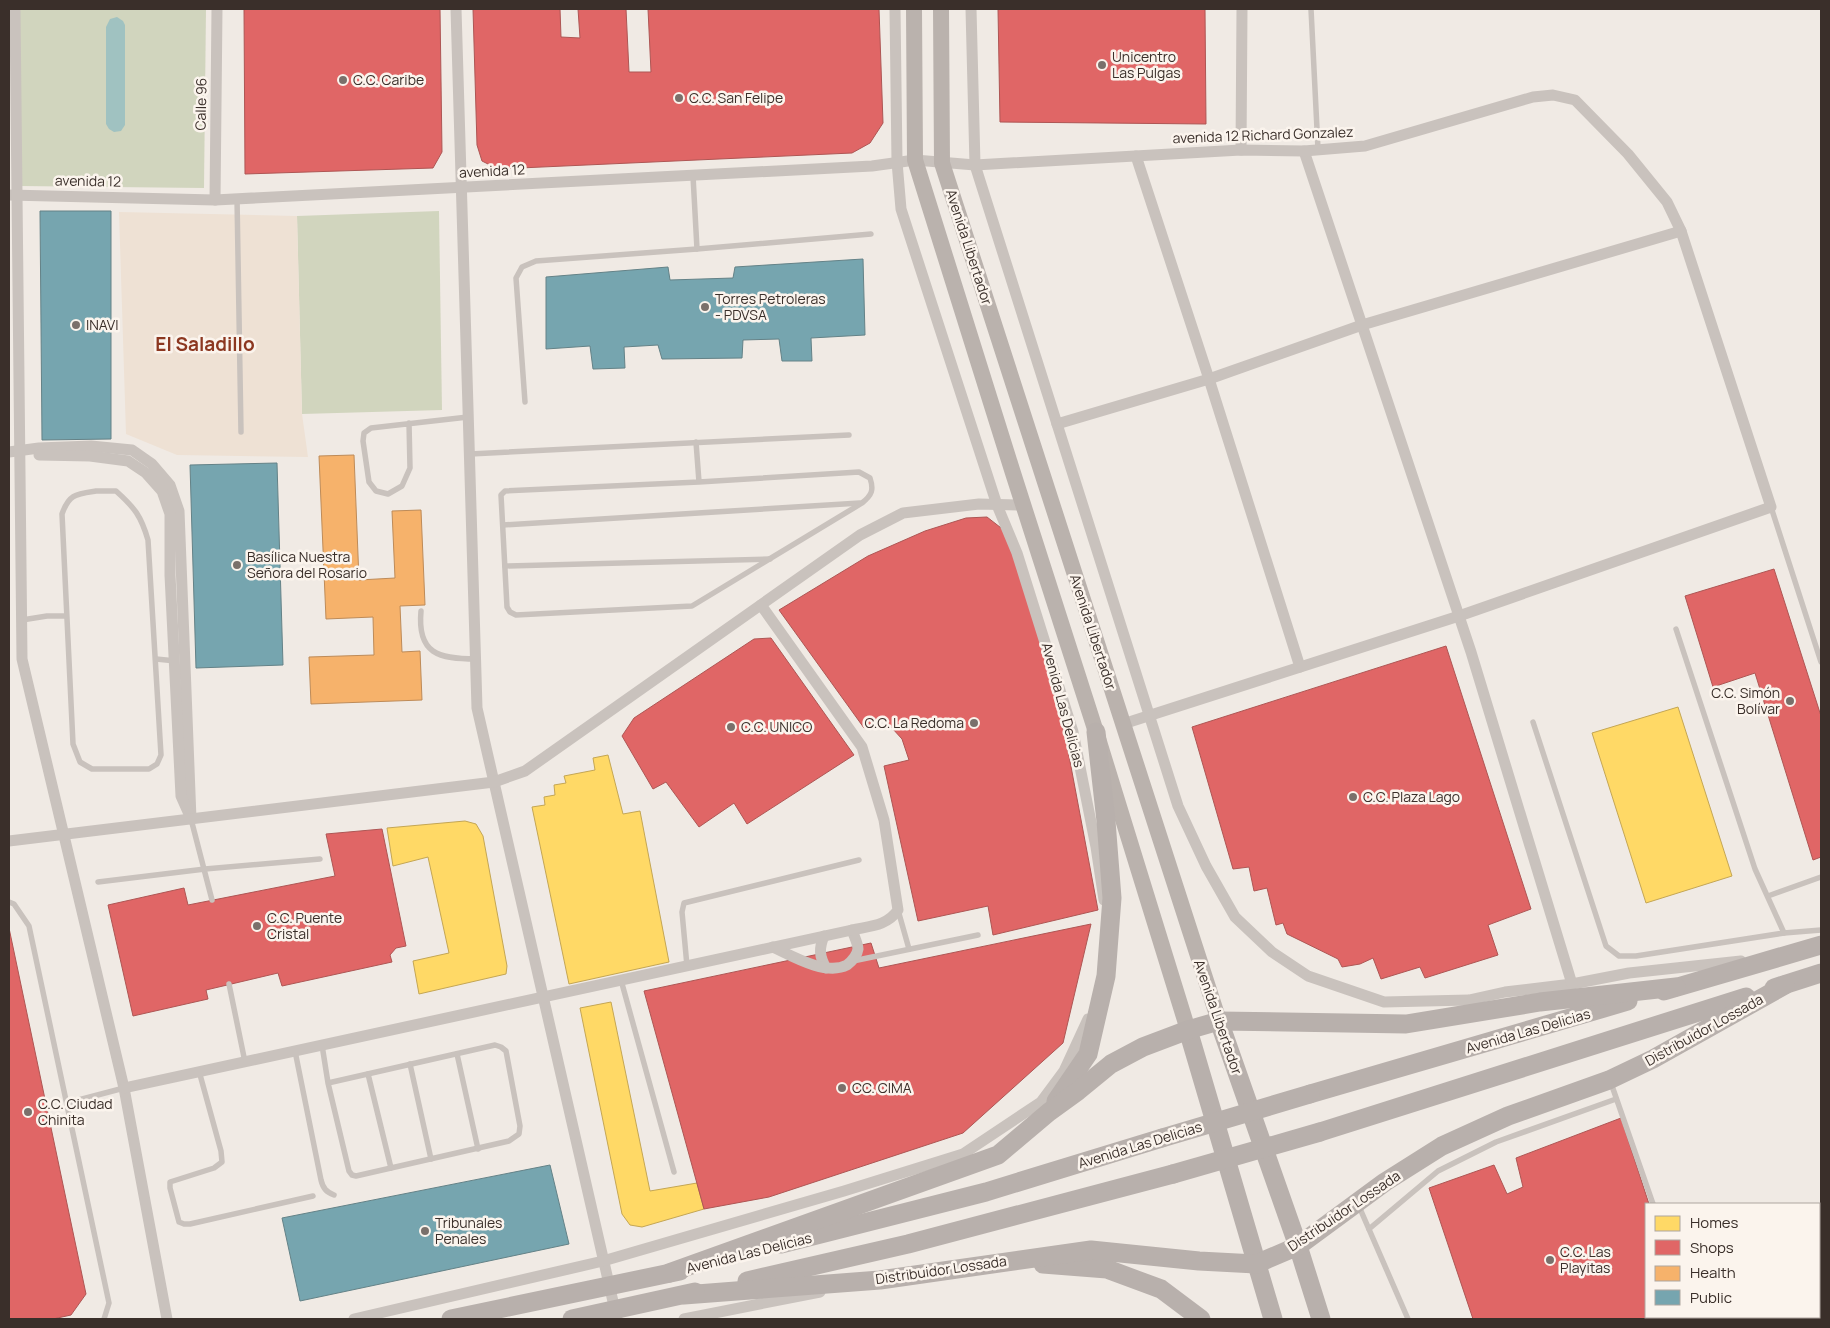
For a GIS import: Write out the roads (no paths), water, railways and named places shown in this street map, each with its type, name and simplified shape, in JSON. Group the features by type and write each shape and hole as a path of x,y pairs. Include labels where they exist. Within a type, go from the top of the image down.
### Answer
{"main road":[{"name":"Avenida Libertador","path":"914,9 915,160 1096,732 1188,1030 1273,1319"},
{"name":"Avenida Libertador","path":"941,9 942,163 1219,1021 1298,1246 1321,1319"},
{"path":"1049,1112 1088,1054 1106,976 1112,898 1096,732"},
{"name":"Avenida Las Delicias","path":"451,1319 669,1273 986,1192 1310,1094 1821,945"},
{"name":"Avenida Las Delicias","path":"572,1319 616,1315 684,1295 908,1244 1173,1174 1320,1132 1821,973"},
{"name":"Distribuidor Lossada","path":"684,1295 880,1280 1090,1250 1199,1261 1254,1257 1298,1246 1385,1182 1442,1146 1508,1116 1609,1080 1653,1059 1785,985"},
{"path":"669,1273 998,1156 1049,1112 1111,1064 1143,1047 1188,1030 1219,1021 1406,1024 1540,1002 1676,987"},
{"path":"1007,1261 1107,1270 1160,1289 1201,1319"}],"street":[{"path":"15,9 13,195 14,452 22,620 22,659 124,1088 167,1319"},
{"name":"Calle 96","path":"215,200 217,9"},
{"path":"456,9 477,708 616,1315"},
{"name":"Avenida Las Delicias","path":"354,1319 604,1261 963,1154 1041,1102 1064,1071 1088,1024 1100,962 1104,898 1096,847 1073,732 1017,554 997,505 901,209 897,162 895,9"},
{"path":"971,9 976,165 1056,424 1178,806 1206,866 1235,917 1272,952 1308,976 1384,1002 1469,1000 1504,992 1572,984 1629,974 1783,956"},
{"path":"1241,150 1242,9"},
{"name":"avenida 12 Richard Gonzalez","path":"976,165 1241,150 1304,151 1365,146 1533,97 1554,95 1575,100 1628,154 1667,202 1682,231"},
{"path":"1304,151 1459,616 1572,984"},
{"path":"1136,156 1300,666"},
{"name":"avenida 12","path":"13,195 215,200 872,166 915,160 976,165"},
{"path":"1056,424 1209,379 1362,326 1682,231 1771,507 1459,616 1123,724"},
{"path":"14,452 40,448 91,446 132,450 152,464 170,484 179,511 179,662 191,819"},
{"path":"9,841 63,836 494,782 525,771 860,535 903,513 979,504 1023,504"},
{"path":"124,1088 852,930 892,919 898,910 884,820 862,747 761,604"},
{"path":"772,947 806,963 826,968 841,968 853,961 858,950 852,930"},
{"path":"824,936 820,945 820,959 826,968"},
{"path":"684,1319 880,1280"}],"lane":[{"path":"1311,9 1318,149"},
{"path":"693,176 697,248"},
{"path":"237,198 241,432"},
{"path":"525,402 516,278 522,267 536,261 871,234"},
{"path":"409,423 410,468 402,486 388,494 376,491 369,482 363,441 364,433 371,428 409,423 468,418"},
{"path":"470,454 849,435"},
{"path":"696,442 699,482"},
{"path":"860,472 870,478 873,488 870,497 862,503 692,606 516,615 510,612 508,607 501,496 505,491 860,472"},
{"path":"116,491 130,504 142,520 148,540 161,755 157,764 149,769 92,769 80,762 73,744 66,616 62,514 66,502 78,494 116,491"},
{"path":"503,525 862,503"},
{"path":"1771,507 1821,662"},
{"path":"505,566 771,558"},
{"path":"421,611 420,623 424,641 437,654 452,659 476,659"},
{"path":"22,620 47,616 66,616"},
{"path":"1676,629 1756,869 1784,933"},
{"path":"156,659 179,662"},
{"path":"1533,722 1606,946 1619,956 1636,956 1784,933 1821,930"},
{"path":"191,819 212,900"},
{"path":"98,882 205,869 320,859"},
{"path":"687,966 682,912 684,903 859,860"},
{"path":"1768,896 1821,877"},
{"path":"9,902 14,904 29,926 109,1303 104,1319"},
{"path":"898,910 909,949"},
{"path":"853,961 978,935"},
{"path":"621,980 674,1172"},
{"path":"229,984 245,1062"},
{"path":"322,1045 328,1083 348,1171 352,1175 356,1176 478,1149 509,1141 519,1134 520,1126 506,1051 494,1045 328,1083"},
{"path":"295,1051 321,1180 323,1187 328,1193 334,1195"},
{"path":"457,1054 478,1149"},
{"path":"410,1064 431,1159"},
{"path":"199,1071 222,1151 222,1162 214,1168 170,1182 179,1222 190,1224 313,1196"},
{"path":"368,1074 391,1168"},
{"path":"1609,1080 1652,1203"},
{"path":"67,1104 124,1088"},
{"path":"1369,1229 1438,1171 1496,1142 1616,1098"},
{"path":"1357,1202 1408,1319"}],"water":[{"path":"117,17 125,25 125,125 121,131 114,132 106,124 106,27 110,19"}],"place":[{"name":"Unicentro Las Pulgas","path":"1102,65"},
{"name":"C.C. Caribe","path":"343,80"},
{"name":"C.C. San Felipe","path":"679,98"},
{"name":"Torres Petroleras - PDVSA","path":"705,307"},
{"name":"INAVI","path":"76,325"},
{"name":"Basílica Nuestra Señora del Rosario","path":"237,565"},
{"name":"C.C. Simón Bolívar","path":"1790,701"},
{"name":"C.C. La Redoma","path":"974,723"},
{"name":"C.C. UNICO","path":"731,727"},
{"name":"C.C. Plaza Lago","path":"1353,797"},
{"name":"C.C. Puente Cristal","path":"257,926"},
{"name":"CC. CIMA","path":"842,1088"},
{"name":"C.C. Ciudad Chinita","path":"28,1112"},
{"name":"Tribunales Penales","path":"425,1231"},
{"name":"C.C. Las Playitas","path":"1550,1260"}],"district":[{"name":"El Saladillo","path":"205,344"}]}
